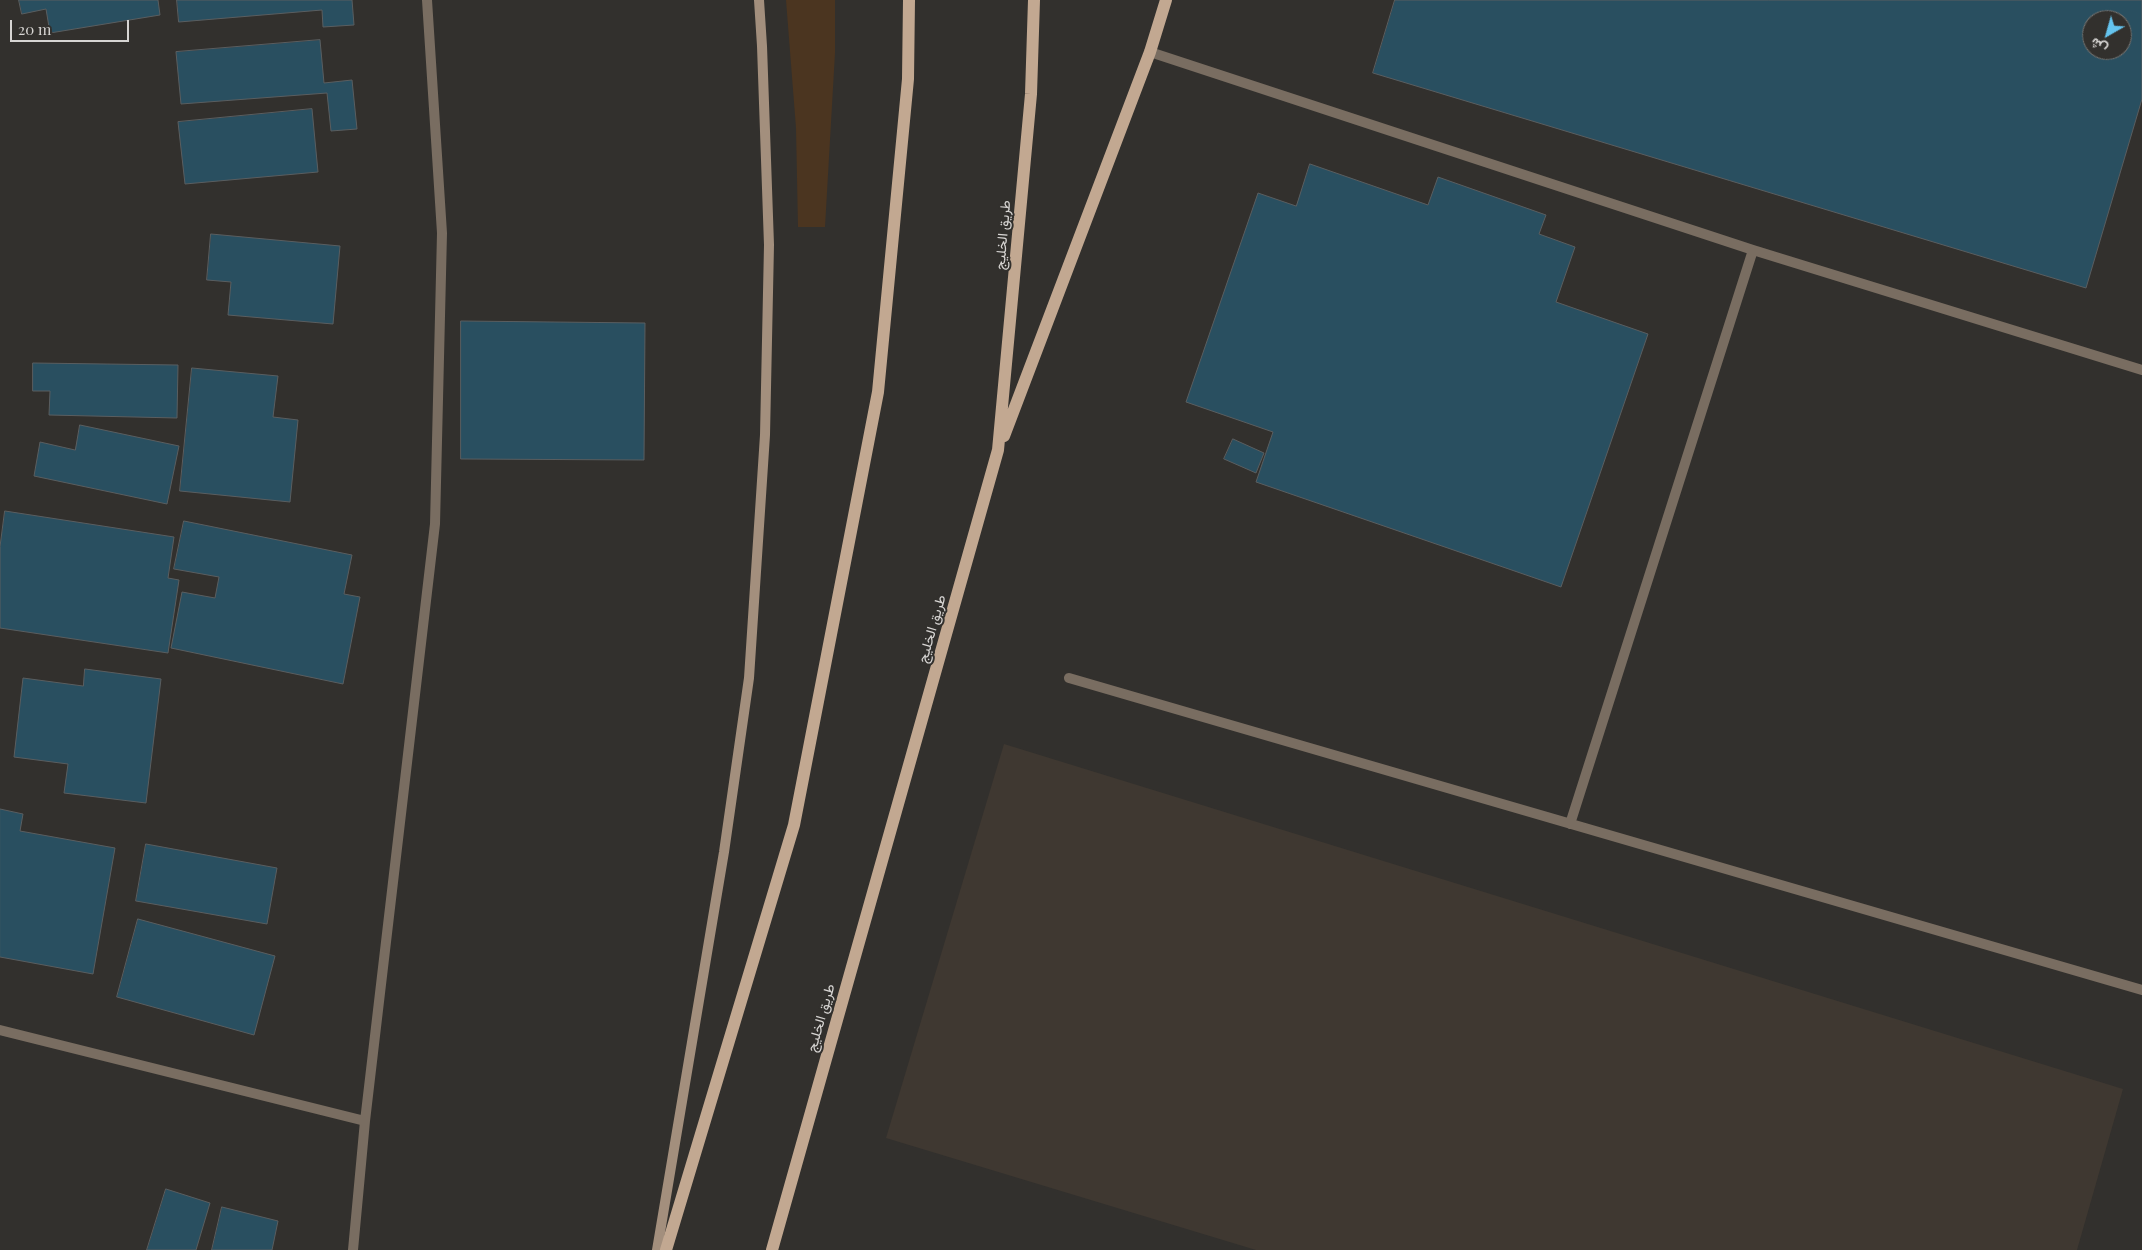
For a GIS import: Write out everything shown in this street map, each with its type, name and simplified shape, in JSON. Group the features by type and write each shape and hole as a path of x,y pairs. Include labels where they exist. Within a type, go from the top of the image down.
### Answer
{"main road":[{"path":"657,1250 724,852 748,678 765,435 769,255 759,0"},
{"path":"666,1250 794,825 878,392 908,79 909,0"},
{"name":"طريق الخليج","path":"772,1250 998,450 1031,94 1034,0"},
{"path":"998,450 1150,52 1166,0"}],"street":[{"path":"353,1250 365,1121 436,524 442,233 426,0"},
{"path":"1150,52 1753,250 2142,370"},
{"path":"1570,824 1753,250"},
{"path":"1069,678 2142,990"},
{"path":"0,1030 365,1121"}],"shaded area":[{"path":"786,0 835,0 835,53 825,227 798,227 796,128"},
{"path":"1004,744 2123,1089 2077,1250 1256,1250 886,1138"}],"building":[{"path":"19,0 158,0 160,15 50,33 46,9 22,14"},
{"path":"177,0 352,0 354,25 323,27 322,10 179,22"},
{"path":"1395,0 2142,0 2142,99 2086,288 1373,73"},
{"path":"320,40 324,83 352,80 357,129 331,131 327,93 181,104 176,52"},
{"path":"312,109 318,172 185,184 178,122"},
{"path":"1310,164 1428,205 1438,177 1546,215 1539,234 1575,247 1556,302 1648,334 1561,587 1256,482 1273,432 1186,402 1258,193 1296,206"},
{"path":"211,234 340,246 333,324 228,315 231,282 207,280"},
{"path":"461,321 645,323 644,460 461,459"},
{"path":"33,363 178,365 177,418 49,415 50,391 33,391"},
{"path":"192,368 278,376 273,417 298,420 290,502 180,491"},
{"path":"80,425 179,446 167,504 34,476 40,442 75,450"},
{"path":"1233,439 1264,453 1256,473 1224,459"},
{"path":"5,511 174,537 168,578 179,580 168,653 0,628 0,547"},
{"path":"184,521 352,555 344,594 360,597 343,684 171,648 182,592 215,598 219,577 174,569"},
{"path":"85,669 161,679 146,803 64,793 68,764 14,757 23,678 83,686"},
{"path":"0,809 23,814 20,831 115,848 93,974 0,957"},
{"path":"146,844 277,868 267,924 136,901"},
{"path":"138,919 275,956 254,1035 117,997"},
{"path":"166,1189 210,1203 196,1250 147,1250"},
{"path":"222,1207 278,1221 272,1250 212,1250"}]}
